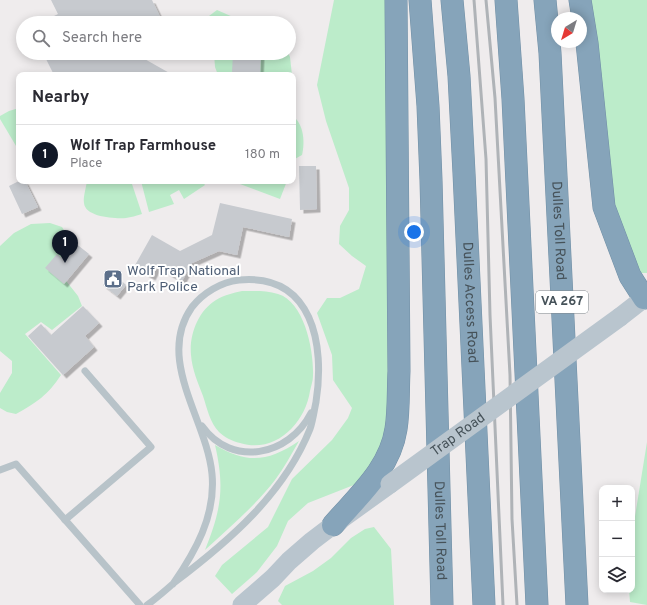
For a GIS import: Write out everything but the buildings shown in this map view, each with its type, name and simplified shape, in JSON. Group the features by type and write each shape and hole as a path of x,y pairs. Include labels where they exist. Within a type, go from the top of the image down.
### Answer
{"highway":[{"path":"332,524 382,468 392,447 396,429 399,371 396,0"},
{"name":"Dulles Toll Road","path":"420,0 428,106 431,180 442,605"},
{"name":"Dulles Access Road","path":"452,0 462,121 484,605"},
{"path":"506,0 514,106 537,605"},
{"name":"Dulles Toll Road","path":"545,0 550,53 577,605"},
{"path":"580,0 587,43 604,207 630,276 645,297"}],"main road":[{"name":"Trap Road","path":"242,605 273,578 289,561 332,524 390,484 620,317 645,297"},
{"name":"Trap Road","path":"258,605 273,578"}],"lane":[{"path":"147,605 212,554 267,500 284,478 300,451 311,427 318,385 320,360 317,340 306,311 298,300 281,286 264,281 233,281 219,286 207,293 194,305 186,317 181,331 179,346 180,367 210,457 212,497 208,518 199,543 173,584"},
{"path":"65,520 151,447 85,371"},
{"path":"197,420 216,440 228,447 241,451 267,451 293,437 306,424 315,406"},
{"path":"0,470 16,464 140,605"}],"green space":[{"path":"334,0 387,0 388,433 364,481 308,503 288,521 277,546 257,572 232,594 215,576 222,565 268,527 292,479 332,440 348,418 352,408 333,380 332,355 317,313 327,298 340,298 359,289 366,266 339,244 340,226 349,210 349,188 326,121 317,85"},
{"path":"588,0 647,0 647,273 638,273 612,196"},
{"path":"217,10 231,16 209,16"},
{"path":"214,60 290,60 292,72 217,72"},
{"path":"16,109 16,146 0,119 0,116"},
{"path":"296,119 303,134 302,155 296,158"},
{"path":"86,184 132,184 142,214 126,218 101,216 89,211 86,208 84,203"},
{"path":"142,184 205,185 184,199 179,190 170,195 174,204 149,212"},
{"path":"240,184 286,184 280,199"},
{"path":"50,223 62,227 67,235 59,268 63,277 78,296 82,306 52,330 41,322 25,334 61,375 41,398 16,414 7,412 0,408 0,393 12,373 12,361 0,351 0,246 14,233 31,224"},
{"path":"242,291 269,292 278,294 287,299 295,307 301,317 306,329 312,354 313,380 302,415 286,434 265,444 253,445 240,443 228,439 219,432 209,415 192,360 191,347 193,332 204,310 219,298"},
{"path":"299,441 281,471 267,490 242,516 205,550 215,523 220,499 220,474 215,445 237,455 247,458 257,458 267,457 277,453"},
{"path":"647,442 647,605 630,602 629,593 635,593 635,516"},
{"path":"374,527 391,549 394,605 282,605 278,601 285,586 313,571 331,558 351,538 365,529"}],"railway":[{"path":"474,0 486,159 490,315 503,605"},
{"path":"486,0 495,98 510,375 512,519 517,605"}],"place":[{"name":"Wolf Trap Farmhouse","path":"65,263"},
{"name":"Wolf Trap National Park Police","path":"113,279"}]}
